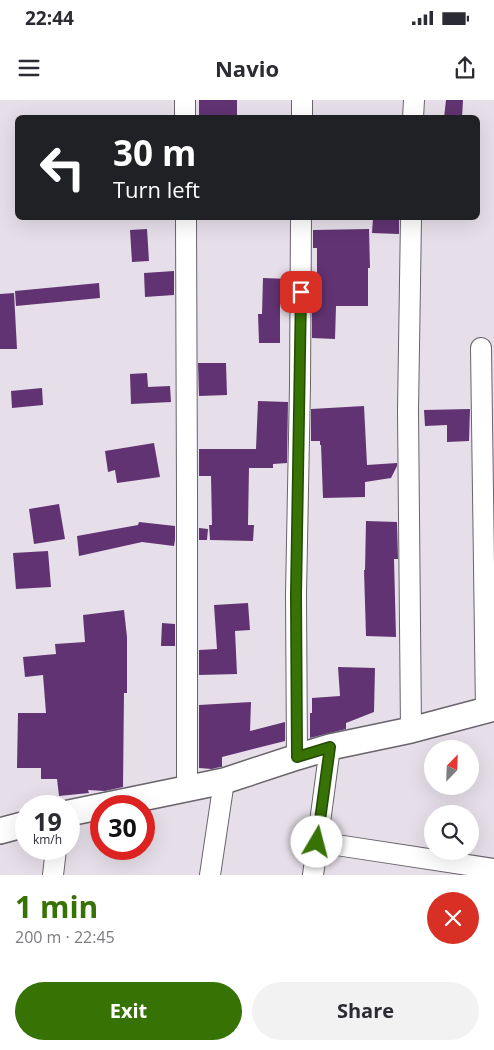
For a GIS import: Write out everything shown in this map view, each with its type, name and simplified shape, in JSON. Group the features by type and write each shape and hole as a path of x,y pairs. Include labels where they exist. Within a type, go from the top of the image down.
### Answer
{"street":[{"path":"185,100 185,115"},
{"path":"302,100 302,115"},
{"path":"413,115 414,100"},
{"path":"186,220 187,788"},
{"path":"297,757 296,595 301,220"},
{"path":"411,730 408,411 412,220"},
{"path":"80,811 224,781 330,747 411,730 490,709 481,348"},
{"path":"313,875 330,747"},
{"path":"210,875 224,781"},
{"path":"0,831 15,827"},
{"path":"317,842 494,869"},
{"path":"53,875 55,860"}],"building":[{"path":"199,100 237,100 237,115 199,115"},
{"path":"446,100 463,100 462,115 444,115"},
{"path":"373,220 399,220 399,234 372,233"},
{"path":"147,229 149,261 132,262 130,230"},
{"path":"369,229 370,268 368,268 368,306 336,306 335,339 312,338 312,280 317,280 317,248 313,248 313,230"},
{"path":"174,271 174,295 145,297 144,273"},
{"path":"263,278 289,279 289,295 280,295 280,343 259,343 258,314 262,314"},
{"path":"99,283 100,298 16,306 15,291"},
{"path":"14,293 17,349 0,349 0,294"},
{"path":"198,363 226,363 227,395 199,396"},
{"path":"147,373 148,387 170,386 171,402 131,404 130,374"},
{"path":"42,388 43,405 12,408 11,391"},
{"path":"258,401 288,402 287,463 273,464 273,468 249,468 248,525 254,525 253,541 210,540 209,525 212,525 211,476 199,476 199,449 256,449"},
{"path":"364,406 367,465 397,463 397,466 391,478 365,482 365,497 323,498 321,445 320,441 311,441 311,409"},
{"path":"470,409 469,441 447,442 447,425 425,426 424,410"},
{"path":"154,443 160,477 117,483 115,470 108,472 105,451"},
{"path":"59,504 65,539 34,544 29,509"},
{"path":"366,521 397,522 398,559 394,559 396,637 366,636 364,570"},
{"path":"139,522 175,526 174,546 142,542 79,556 77,536 138,525"},
{"path":"199,528 208,529 207,540 199,540"},
{"path":"48,551 51,587 16,589 13,553"},
{"path":"248,603 250,630 235,631 237,674 199,675 199,650 217,649 214,605"},
{"path":"124,610 127,637 127,693 124,693 123,787 105,791 88,790 89,793 59,795 57,779 41,779 41,768 17,768 18,713 46,713 43,675 25,677 23,657 56,654 55,644 85,642 83,615"},
{"path":"162,623 175,624 175,646 161,646"},
{"path":"338,667 375,668 374,712 346,723 346,729 310,738 312,698 340,696"},
{"path":"251,702 250,731 285,722 285,741 222,757 222,767 212,769 199,768 199,705"}],"route":[{"path":"301,292 296,595 297,757 330,747 317,842"}]}
